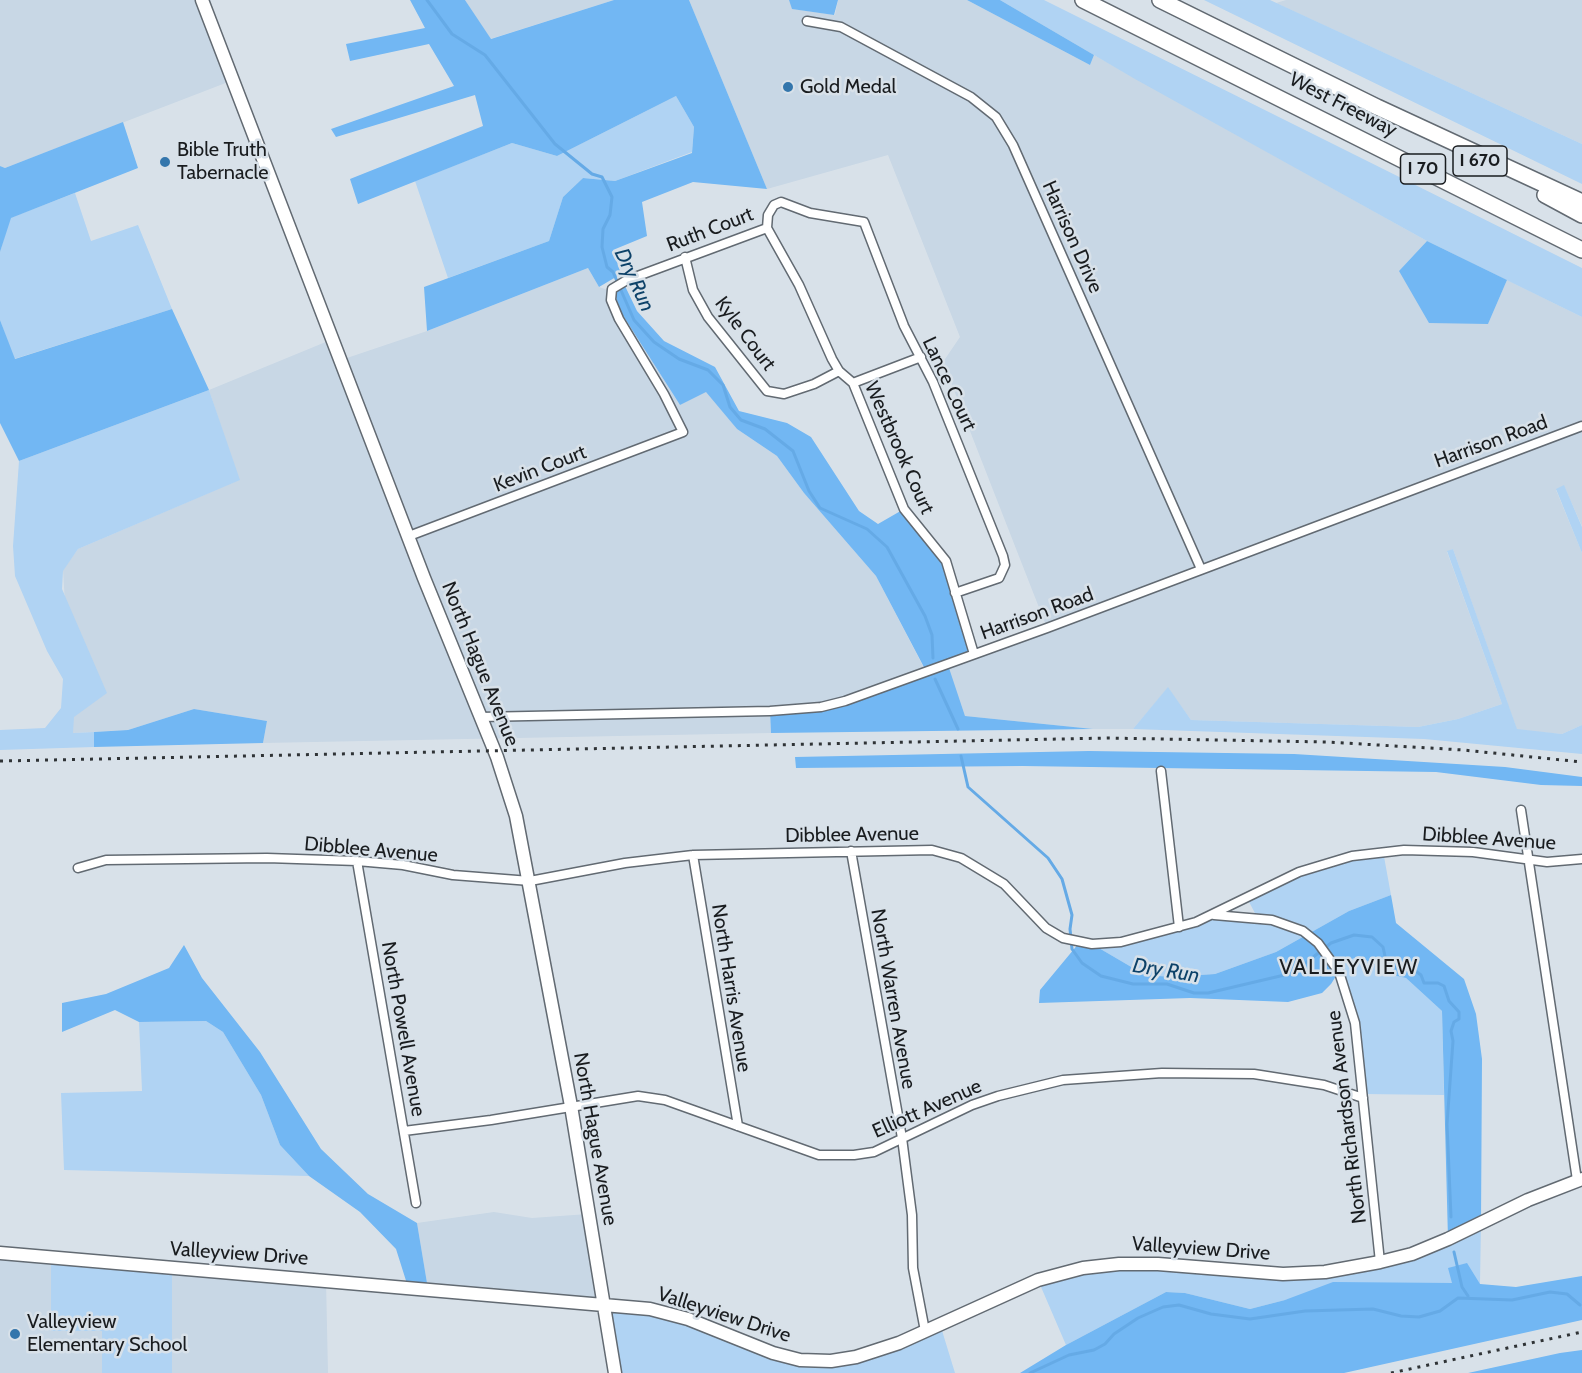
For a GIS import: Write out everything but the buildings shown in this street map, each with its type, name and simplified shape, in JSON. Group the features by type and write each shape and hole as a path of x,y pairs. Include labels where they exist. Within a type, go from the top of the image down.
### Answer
{"highway":[{"name":"West Freeway","path":"1083,0 1582,250"},
{"name":"West Freeway","path":"1160,0 1377,107 1582,202"},
{"name":"I 670","path":"1377,107 1582,215"}],"street":[{"name":"North Hague Avenue","path":"202,0 480,717 516,816 571,1106 615,1373"},
{"name":"Harrison Drive","path":"807,21 841,27 971,97 996,117 1013,145 1201,569"},
{"name":"Ruth Court","path":"683,432 664,394 618,319 611,300 612,289 627,280 685,257 767,228 768,215 774,205 781,202 810,213 843,218"},
{"name":"Lance Court","path":"843,218 864,222 904,326 921,357 1003,556 1005,564 999,578 955,593"},
{"name":"Westbrook Court","path":"767,228 799,285 839,371 854,383 904,509 946,561 974,654"},
{"name":"Kyle Court","path":"685,257 693,290 708,317 767,391 784,394 814,384 839,371"},
{"path":"854,383 921,357"},
{"name":"Harrison Road","path":"480,717 770,711 821,707 869,694 1582,426"},
{"name":"Kevin Court","path":"409,536 683,432"},
{"path":"1161,771 1179,927"},
{"path":"1521,810 1526,858 1580,1180"},
{"name":"Dibblee Avenue","path":"78,868 106,860 267,858 403,865 453,875 530,881 625,863 693,855 932,850 961,858 1004,884 1046,928 1063,938 1078,943 1121,942 1179,927 1214,915 1299,872 1352,856 1404,850 1473,852 1547,862 1582,859"},
{"name":"North Warren Avenue","path":"851,851 902,1138 912,1215 913,1268 925,1331"},
{"name":"North Harris Avenue","path":"693,855 738,1126"},
{"name":"North Powell Avenue","path":"357,861 416,1203"},
{"name":"North Richardson Avenue","path":"1214,915 1258,917 1281,922 1303,931 1318,943 1339,972 1352,1006 1380,1262"},
{"name":"Elliott Avenue","path":"404,1131 491,1120 624,1096 652,1097 800,1149 828,1155 874,1152 963,1109 998,1096 1063,1080 1162,1073 1275,1076 1324,1085 1363,1098"},
{"name":"Valleyview Drive","path":"0,1253 602,1303 650,1309 679,1317 773,1353 800,1360 831,1361 856,1358 925,1331 1038,1280 1083,1268 1119,1264 1158,1264 1283,1274 1325,1272 1380,1262 1448,1239 1528,1200 1580,1180"}],"shaded area":[{"path":"0,0 210,0 236,79 5,168 0,166"},
{"path":"410,0 465,0 491,39 614,0 689,0 767,189 693,182 642,202 647,236 613,250 621,274 599,287 588,268 427,331 424,287 549,241 563,197 583,178 615,181 692,153 694,127 676,96 557,156 512,143 358,204 350,179 483,126 475,95 336,137 331,129 454,86 429,44 350,61 346,44 425,28"},
{"path":"465,0 614,0 490,39"},
{"path":"689,0 789,0 793,9 835,15 838,0 967,0 1090,65 1094,55 1427,241 1399,271 1488,324 1507,280 1582,317 1582,526 1564,486 1556,490 1582,553 1582,725 1562,734 1517,730 1453,549 1447,552 1502,704 1458,719 1418,727 1191,720 1168,688 1133,729 1093,729 965,716 947,665 1047,628 943,362 960,337 888,155 767,189"},
{"path":"789,0 838,0 834,15 792,9"},
{"path":"967,0 1000,0 1094,55 1090,65"},
{"path":"1000,0 1044,0 1582,268 1582,317 1427,241 1135,79"},
{"path":"1204,0 1270,0 1582,144 1582,184"},
{"path":"1286,0 1582,0 1582,144 1276,3"},
{"path":"676,96 694,127 692,152 615,181 583,178 563,197 549,241 448,278 415,181 512,143 557,156"},
{"path":"123,122 138,168 11,218 0,252 0,166 5,168"},
{"path":"75,193 91,241 138,225 172,309 14,359 0,320 0,252 10,218"},
{"path":"1427,241 1507,280 1488,324 1429,323 1399,271"},
{"path":"588,268 599,287 614,292 622,314 680,405 706,391 737,429 777,456 804,493 876,576 926,672 845,701 770,711 771,733 263,743 267,721 194,709 128,730 73,733 63,570 78,549 239,480 209,390 333,339 341,360 427,331"},
{"path":"625,286 637,311 664,341 715,367 739,411 787,423 811,437 859,511 878,524 904,509 941,554 974,654 948,665 965,716 1093,729 771,733 770,711 821,707 926,671 876,576 804,493 777,456 737,429 706,392 680,405 622,314 614,292"},
{"path":"172,309 209,390 19,461 0,423 0,320 15,359"},
{"path":"209,390 240,480 78,549 63,571 62,589 107,693 74,717 73,733 94,732 94,747 0,750 0,730 45,728 61,708 63,679 47,651 15,576 13,546 19,461"},
{"path":"1564,485 1582,527 1582,553 1556,489"},
{"path":"1453,549 1517,729 1562,734 1582,725 1582,754 1424,739 1133,729 1168,687 1191,720 1418,727 1458,719 1502,704 1447,551"},
{"path":"194,709 267,721 263,743 94,747 94,732 128,730"},
{"path":"1089,751 1294,754 1505,767 1582,777 1582,786 1541,785 1436,772 1022,766 796,768 795,757"},
{"path":"1383,851 1391,895 1349,911 1276,952 1215,974 1172,977 1145,975 1092,944 1121,942 1214,915 1257,917 1247,898 1299,872"},
{"path":"1391,895 1396,923 1464,979 1476,1014 1482,1059 1481,1223 1448,1239 1442,1011 1406,978 1392,975 1359,956 1345,962 1331,984 1322,993 1288,1002 1190,998 1039,1003 1040,990 1079,943 1092,944 1145,975 1172,977 1215,974 1276,952 1349,911"},
{"path":"184,945 202,978 260,1052 321,1149 368,1194 417,1223 428,1289 408,1287 396,1249 360,1212 309,1176 280,1145 261,1095 223,1032 206,1021 139,1022 115,1010 62,1032 62,1003 106,994 169,968"},
{"path":"1359,956 1392,975 1406,978 1442,1011 1444,1095 1363,1094 1355,1023 1339,972 1345,962"},
{"path":"206,1021 223,1032 261,1095 280,1145 309,1176 64,1170 61,1093 142,1091 139,1022"},
{"path":"494,1212 532,1218 588,1214 602,1303 428,1289 417,1223"},
{"path":"1481,1223 1480,1284 1419,1284 1285,1300 1250,1309 1185,1293 1166,1292 1066,1345 1038,1280 1102,1265 1242,1273 1380,1262"},
{"path":"0,1253 51,1258 102,1331 102,1373 0,1373"},
{"path":"51,1258 172,1268 172,1373 102,1373 102,1331 51,1331"},
{"path":"1467,1263 1480,1284 1516,1287 1582,1276 1582,1320 1344,1373 1020,1373 1066,1345 1166,1292 1185,1293 1250,1309 1285,1300 1333,1282 1452,1283 1448,1268"},
{"path":"172,1268 326,1280 328,1373 172,1373"},
{"path":"602,1303 650,1309 756,1347 831,1361 940,1324 955,1373 615,1373"},
{"path":"1582,1350 1582,1373 1468,1373 1560,1353"}],"waterway":[{"name":"Dry Run","path":"427,0 452,34 485,55 555,144 592,174 602,177 612,197 610,215 603,229 602,247 607,267 613,272 634,320 654,342 679,359 708,370 723,385 730,407 741,420 765,429 793,451 809,491 820,508 867,529 887,547 925,616 932,635 933,658"},
{"name":"Dry Run","path":"935,679 958,729"},
{"name":"Dry Run","path":"961,756 968,787 1048,858 1062,879 1072,915 1070,929 1072,949 1082,963 1101,976 1133,984 1167,984 1194,993 1208,993 1293,973 1331,943 1354,935 1372,937 1383,947 1386,961 1394,967 1413,969 1421,975 1424,983 1438,983 1444,986 1449,1001 1459,1012 1459,1019 1454,1022 1451,1031 1453,1041 1447,1124 1451,1217"},
{"name":"Dry Run","path":"1454,1252 1462,1287 1468,1296"},
{"path":"1030,1373 1069,1355 1094,1350 1138,1318 1163,1307 1179,1305 1211,1314 1250,1319 1305,1311 1373,1309 1401,1316 1419,1317 1440,1311 1458,1298 1512,1300 1550,1292 1567,1294 1580,1305"}],"railway":[{"path":"0,761 1107,738 1327,742 1463,750 1582,762"},
{"path":"1391,1373 1582,1332"}],"place":[{"name":"Gold Medal","path":"788,87"},
{"name":"Bible Truth Tabernacle","path":"165,162"},
{"name":"Valleyview Elementary School","path":"15,1334"}],"district":[{"name":"VALLEYVIEW","path":"1349,968"}]}
